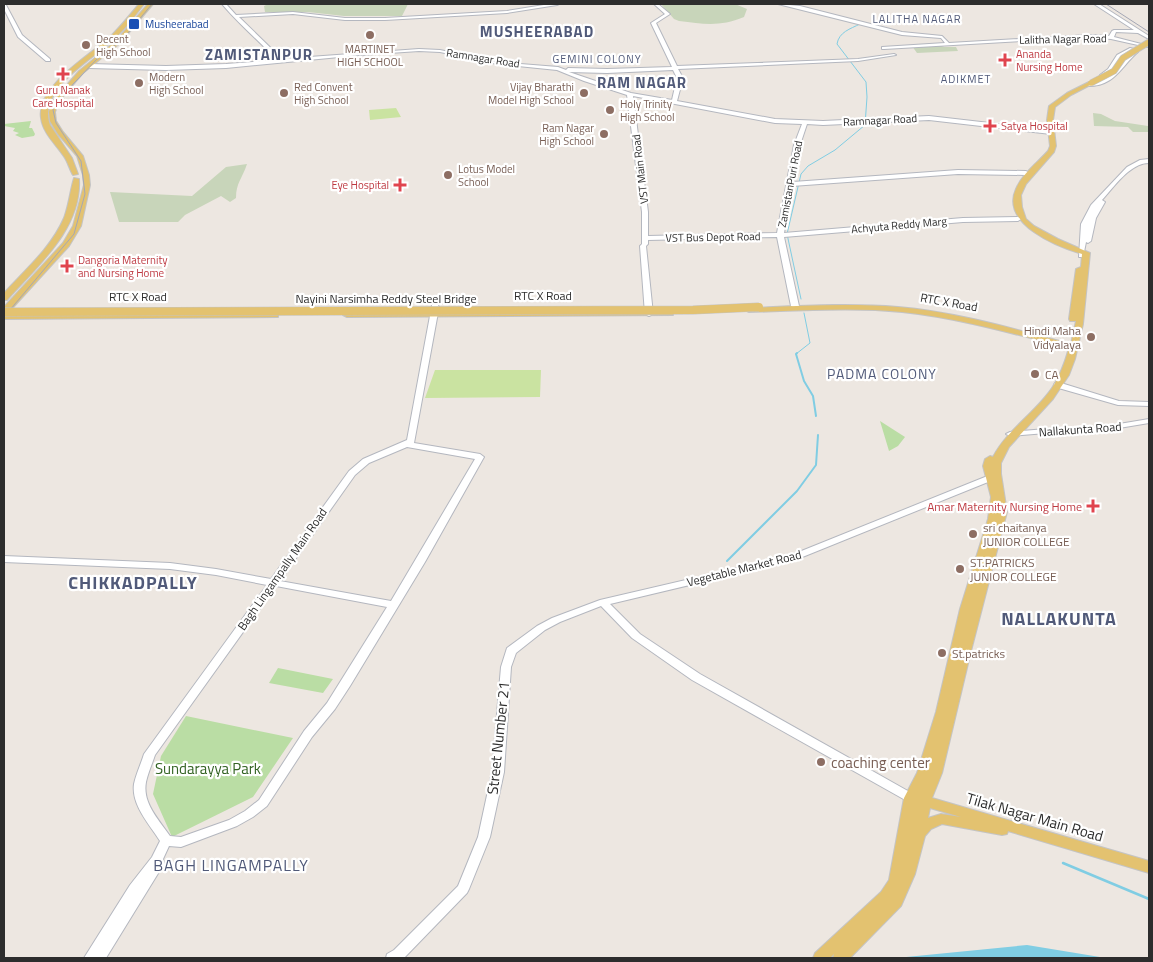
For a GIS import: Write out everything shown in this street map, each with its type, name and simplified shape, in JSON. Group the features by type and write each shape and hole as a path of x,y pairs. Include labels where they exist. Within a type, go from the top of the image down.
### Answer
{"main road":[{"path":"4,298 60,235 67,221 76,179 68,155 52,134 44,118 44,108 50,95 83,61 112,38 141,4"},
{"path":"5,315 13,302 66,244 78,226 87,181 84,165 80,156 53,122 52,112 61,94 89,66 118,42 138,21 150,4"},
{"path":"1083,253 1022,221 1018,205 1018,195 1022,186 1051,152 1053,146 1051,132 1052,106 1065,96 1114,71 1123,58 1149,43"},
{"path":"65,79 75,79"},
{"path":"52,134 60,133"},
{"path":"1051,150 1026,173 1016,186 1013,197 1022,221 1028,229 1053,242 1083,253"},
{"path":"76,179 87,181"},
{"path":"840,958 848,942 896,882 942,712 966,609 980,568 993,518 996,497 990,478 989,462 993,454 1058,385 1072,344 1083,253"},
{"path":"13,302 17,308 26,309"},
{"name":"RTC X Road","path":"5,315 435,311 618,315 651,311 763,306 866,305 922,310 1010,326 1072,344"},
{"name":"Nayini Narsimha Reddy Steel Bridge","path":"5,315 693,310 763,306"},
{"name":"RTC X Road","path":"5,315 26,309 651,311 853,308 922,310"},
{"path":"48,316 54,309"},
{"name":"RTC X Road","path":"603,312 618,315"},
{"name":"Nayini Narsimha Reddy Steel Bridge","path":"5,315 603,312"},
{"path":"820,958 848,942 896,902 908,874 918,834 918,800 935,774 969,633 1002,512 1003,502 995,468 996,462 1013,434 1053,384 1072,344"},
{"name":"Tilak Nagar Main Road","path":"918,800 1106,857 1149,873"},
{"name":"Tilak Nagar Main Road","path":"918,834 926,825 941,819 1001,830 1149,867"}],"street":[{"path":"224,4 282,62"},
{"path":"236,16 293,13 345,19 392,18 507,12 556,4"},
{"path":"656,4 668,14 653,23 680,78 674,101"},
{"path":"780,4 833,14 899,32 919,36 942,37 948,44"},
{"path":"1096,4 1138,32 1149,43"},
{"path":"4,5 20,36 48,60"},
{"path":"1111,38 1114,32 1138,32"},
{"name":"Lalitha Nagar Road","path":"674,67 858,60 894,55 884,48 986,41 1089,36 1111,38 1139,44 1149,43"},
{"path":"1090,84 1088,82 1110,70 1119,56 1139,44"},
{"name":"Ramnagar Road","path":"89,66 197,67 282,62 419,50 440,51 498,63 558,69 630,94 767,120 805,122 937,118 1051,132"},
{"path":"558,69 586,71 674,67"},
{"name":"VST Main Road","path":"630,94 645,212 645,241 643,246 651,311"},
{"name":"ZamistanPuri Road","path":"794,306 784,236 796,145 805,122"},
{"path":"1083,253 1097,210 1120,182 1139,164 1149,162"},
{"path":"792,184 958,172 1026,173"},
{"name":"Achyuta Reddy Marg","path":"784,236 962,220 1022,221"},
{"name":"VST Bus Depot Road","path":"645,241 784,236"},
{"path":"406,444 411,441 435,311"},
{"path":"1058,385 1118,403 1149,404"},
{"name":"Nallakunta Road","path":"1013,434 1058,430 1095,430 1149,421"},
{"path":"99,958 149,879 158,863 157,860 166,841 181,842 233,823 263,803 308,734 331,706 346,683 477,457 406,444"},
{"name":"Bagh Lingampally Main Road","path":"166,841 145,807 141,794 140,785 150,754 334,497 360,464 372,456 406,444"},
{"name":"Vegetable Market Road","path":"525,640 556,620 603,602 792,558 990,478"},
{"path":"4,559 170,566 216,572 272,584 392,604"},
{"path":"603,602 636,636 696,677 918,800"},
{"name":"Street Number 21","path":"392,958 399,954 463,889 484,837 498,772 506,667 511,650 525,640"},
{"path":"90,958 152,862 157,860"}],"green space":[{"path":"268,4 408,4 402,16 344,16 308,12 265,12 264,6"},
{"path":"661,4 735,4 747,9 744,17 727,22 704,24 674,19"},
{"path":"939,45 956,47 958,51 917,53 912,46"},
{"path":"396,108 401,117 370,120 369,110"},
{"path":"1093,113 1101,114 1115,121 1148,126 1149,132 1133,132 1128,127 1094,126"},
{"path":"31,121 29,128 32,128 34,136 22,138 15,135 19,133 13,131 15,128 4,126 4,124"},
{"path":"247,164 238,185 236,198 230,202 221,196 185,215 178,222 119,222 110,192 192,196 226,167"},
{"path":"435,370 541,370 540,397 425,398"},
{"path":"880,421 905,437 898,446 889,451"},
{"path":"278,668 333,679 323,693 269,683"},
{"name":"Sundarayya Park","path":"186,716 293,738 253,797 172,837 153,794 161,756"}],"water":[{"path":"1027,945 1106,958 896,958"}],"waterway":[{"path":"801,299 787,234 801,174 808,166 835,150 865,125 866,82 837,44 843,34 860,24"},
{"path":"796,354 810,343 804,313"},
{"path":"796,354 804,381 813,396 816,416"},
{"path":"727,561 797,491 816,465 818,435"},
{"path":"1063,863 1149,899"}],"railway":[{"path":"4,317 74,234 85,194 81,161 56,123 53,110 56,102 97,59 123,39 152,4"},
{"path":"1106,4 1149,32"}],"place":[{"name":"Musheerabad","path":"134,24"},
{"name":"MARTINET HIGH SCHOOL","path":"370,35"},
{"name":"Decent High School","path":"86,45"},
{"name":"Ananda Nursing Home","path":"1005,60"},
{"name":"Guru Nanak Care Hospital","path":"63,74"},
{"name":"Modern High School","path":"139,83"},
{"name":"Red Convent High School","path":"284,93"},
{"name":"Vijay Bharathi Model High School","path":"584,93"},
{"name":"Holy Trinity High School","path":"610,110"},
{"name":"Satya Hospital","path":"990,126"},
{"name":"Ram Nagar High School","path":"604,134"},
{"name":"Lotus Model School","path":"448,175"},
{"name":"Eye Hospital","path":"400,185"},
{"name":"Dangoria Maternity and Nursing Home","path":"67,266"},
{"name":"Hindi Maha Vidyalaya","path":"1091,337"},
{"name":"CA","path":"1035,374"},
{"name":"Amar Maternity Nursing Home","path":"1093,506"},
{"name":"sri chaitanya JUNIOR COLLEGE","path":"973,534"},
{"name":"ST.PATRICKS JUNIOR COLLEGE","path":"960,569"},
{"name":"St.patricks","path":"942,653"},
{"name":"coaching center","path":"821,762"}],"district":[{"name":"LALITHA NAGAR","path":"917,19"},
{"name":"MUSHEERABAD","path":"537,31"},
{"name":"ZAMISTANPUR","path":"259,54"},
{"name":"GEMINI COLONY","path":"597,59"},
{"name":"ADIKMET","path":"966,79"},
{"name":"RAM NAGAR","path":"642,82"},
{"name":"PADMA COLONY","path":"882,373"},
{"name":"CHIKKADPALLY","path":"133,582"},
{"name":"NALLAKUNTA","path":"1059,618"},
{"name":"BAGH LINGAMPALLY","path":"231,865"}]}
